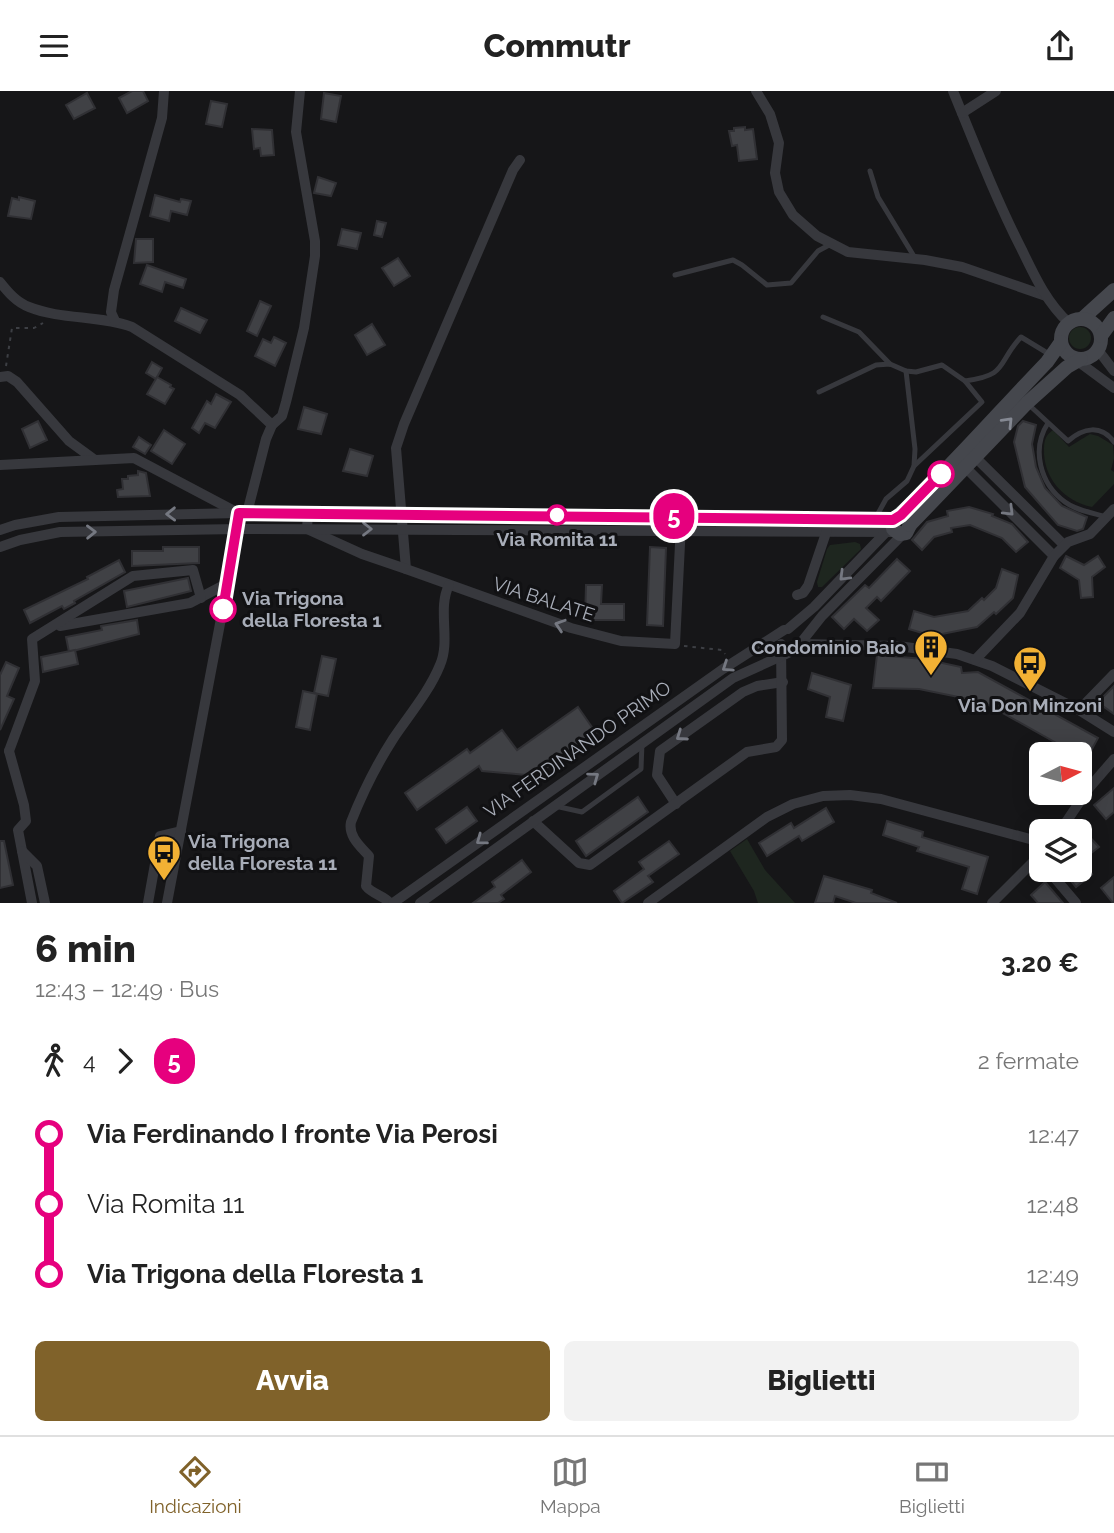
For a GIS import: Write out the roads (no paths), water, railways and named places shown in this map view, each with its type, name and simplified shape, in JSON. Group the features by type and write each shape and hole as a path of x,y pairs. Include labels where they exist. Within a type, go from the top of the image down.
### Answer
{"street":[{"path":"115,321 111,312 114,290 162,118 164,91"},
{"path":"167,903 238,529 272,425 282,415 304,328 315,241 296,132 300,91"},
{"path":"756,91 770,114 779,143 775,173 779,192 793,215 817,236 848,252 962,267 1046,296"},
{"path":"953,91 1003,212 1046,296 1055,311 1075,321 1095,324 1100,343 1114,371"},
{"path":"962,113 996,91"},
{"path":"406,569 396,448 513,170 520,160"},
{"path":"0,282 12,297 29,307 115,321 132,327 240,395 272,425"},
{"path":"1114,290 1064,328 1072,354 1114,388"},
{"path":"1072,354 1094,355 1114,318"},
{"name":"VIA FERDINANDO PRIMO","path":"419,903 739,674 799,646 897,526 1052,356 1072,354"},
{"name":"VIA FERDINANDO PRIMO","path":"395,902 546,793 786,629 814,607 869,550 970,462 1072,354"},
{"path":"4,377 17,381 69,441 95,461"},
{"path":"0,465 134,458 243,513"},
{"path":"970,462 1064,545"},
{"path":"970,462 1054,556"},
{"path":"0,530 59,517 243,513 875,519 897,526"},
{"path":"307,529 308,513"},
{"path":"975,660 1020,613 1054,556 1064,545 1090,534 1111,513"},
{"path":"626,530 627,516"},
{"path":"681,530 682,516"},
{"path":"59,517 60,532"},
{"path":"801,519 801,530"},
{"path":"0,547 60,532 238,529 846,530 897,526"},
{"name":"VIA BALATE","path":"307,529 362,554 571,628 621,641 675,644 681,530"},
{"path":"797,596 808,586 827,530"},
{"path":"846,530 872,535 874,538 869,550"},
{"path":"32,903 18,830 26,821 24,805 4,750 35,681 32,639 133,576 193,570 201,598"},
{"path":"56,626 190,603 228,583"},
{"path":"395,902 366,886 369,856 349,830 392,741 442,662 445,646 445,600 449,585"},
{"path":"533,821 579,863 590,865 747,752 780,744 783,678 780,636 786,629 798,630 799,646 787,662 783,678"},
{"path":"781,644 786,649 799,646 898,646 957,654 992,666 1079,710 1114,732"},
{"path":"1079,710 1114,674"},
{"path":"676,804 657,775 660,751 743,692 783,678"},
{"path":"658,716 665,726"},
{"path":"643,727 646,739"},
{"path":"1068,819 1104,768 1114,759"},
{"path":"546,793 555,806"},
{"path":"649,903 767,817 793,804 823,796 850,795 881,799 1029,839"},
{"path":"514,816 523,828"},
{"path":"148,903 160,836 181,831"},
{"path":"22,850 37,866 45,903"},
{"path":"992,903 1029,868"},
{"path":"1058,882 1076,903"}],"lane":[{"path":"870,171 878,197 915,259"},
{"path":"675,275 733,260 766,285 791,283 818,251 832,244"},
{"path":"823,317 859,332 890,364 905,371 924,371 942,365 965,381 981,399 982,403 914,466"},
{"path":"965,381 994,375 1002,368 1021,337 1052,356"},
{"path":"819,392 876,365 890,364"},
{"path":"875,519 886,499 907,481 914,466 915,449 905,371"},
{"path":"1027,403 1068,442 1087,429 1101,431 1114,442"},
{"path":"1048,423 1039,442 1040,464 1045,477 1065,502 1111,513"},
{"path":"555,806 582,812 641,769 646,739"}],"place":[{"name":"Via Romita 11","path":"557,515"},
{"name":"Via Trigona della Floresta 1","path":"223,609"},
{"name":"Condominio Baio","path":"931,677"},
{"name":"Via Don Minzoni","path":"1030,693"},
{"name":"Via Trigona della Floresta 11","path":"164,882"}]}
